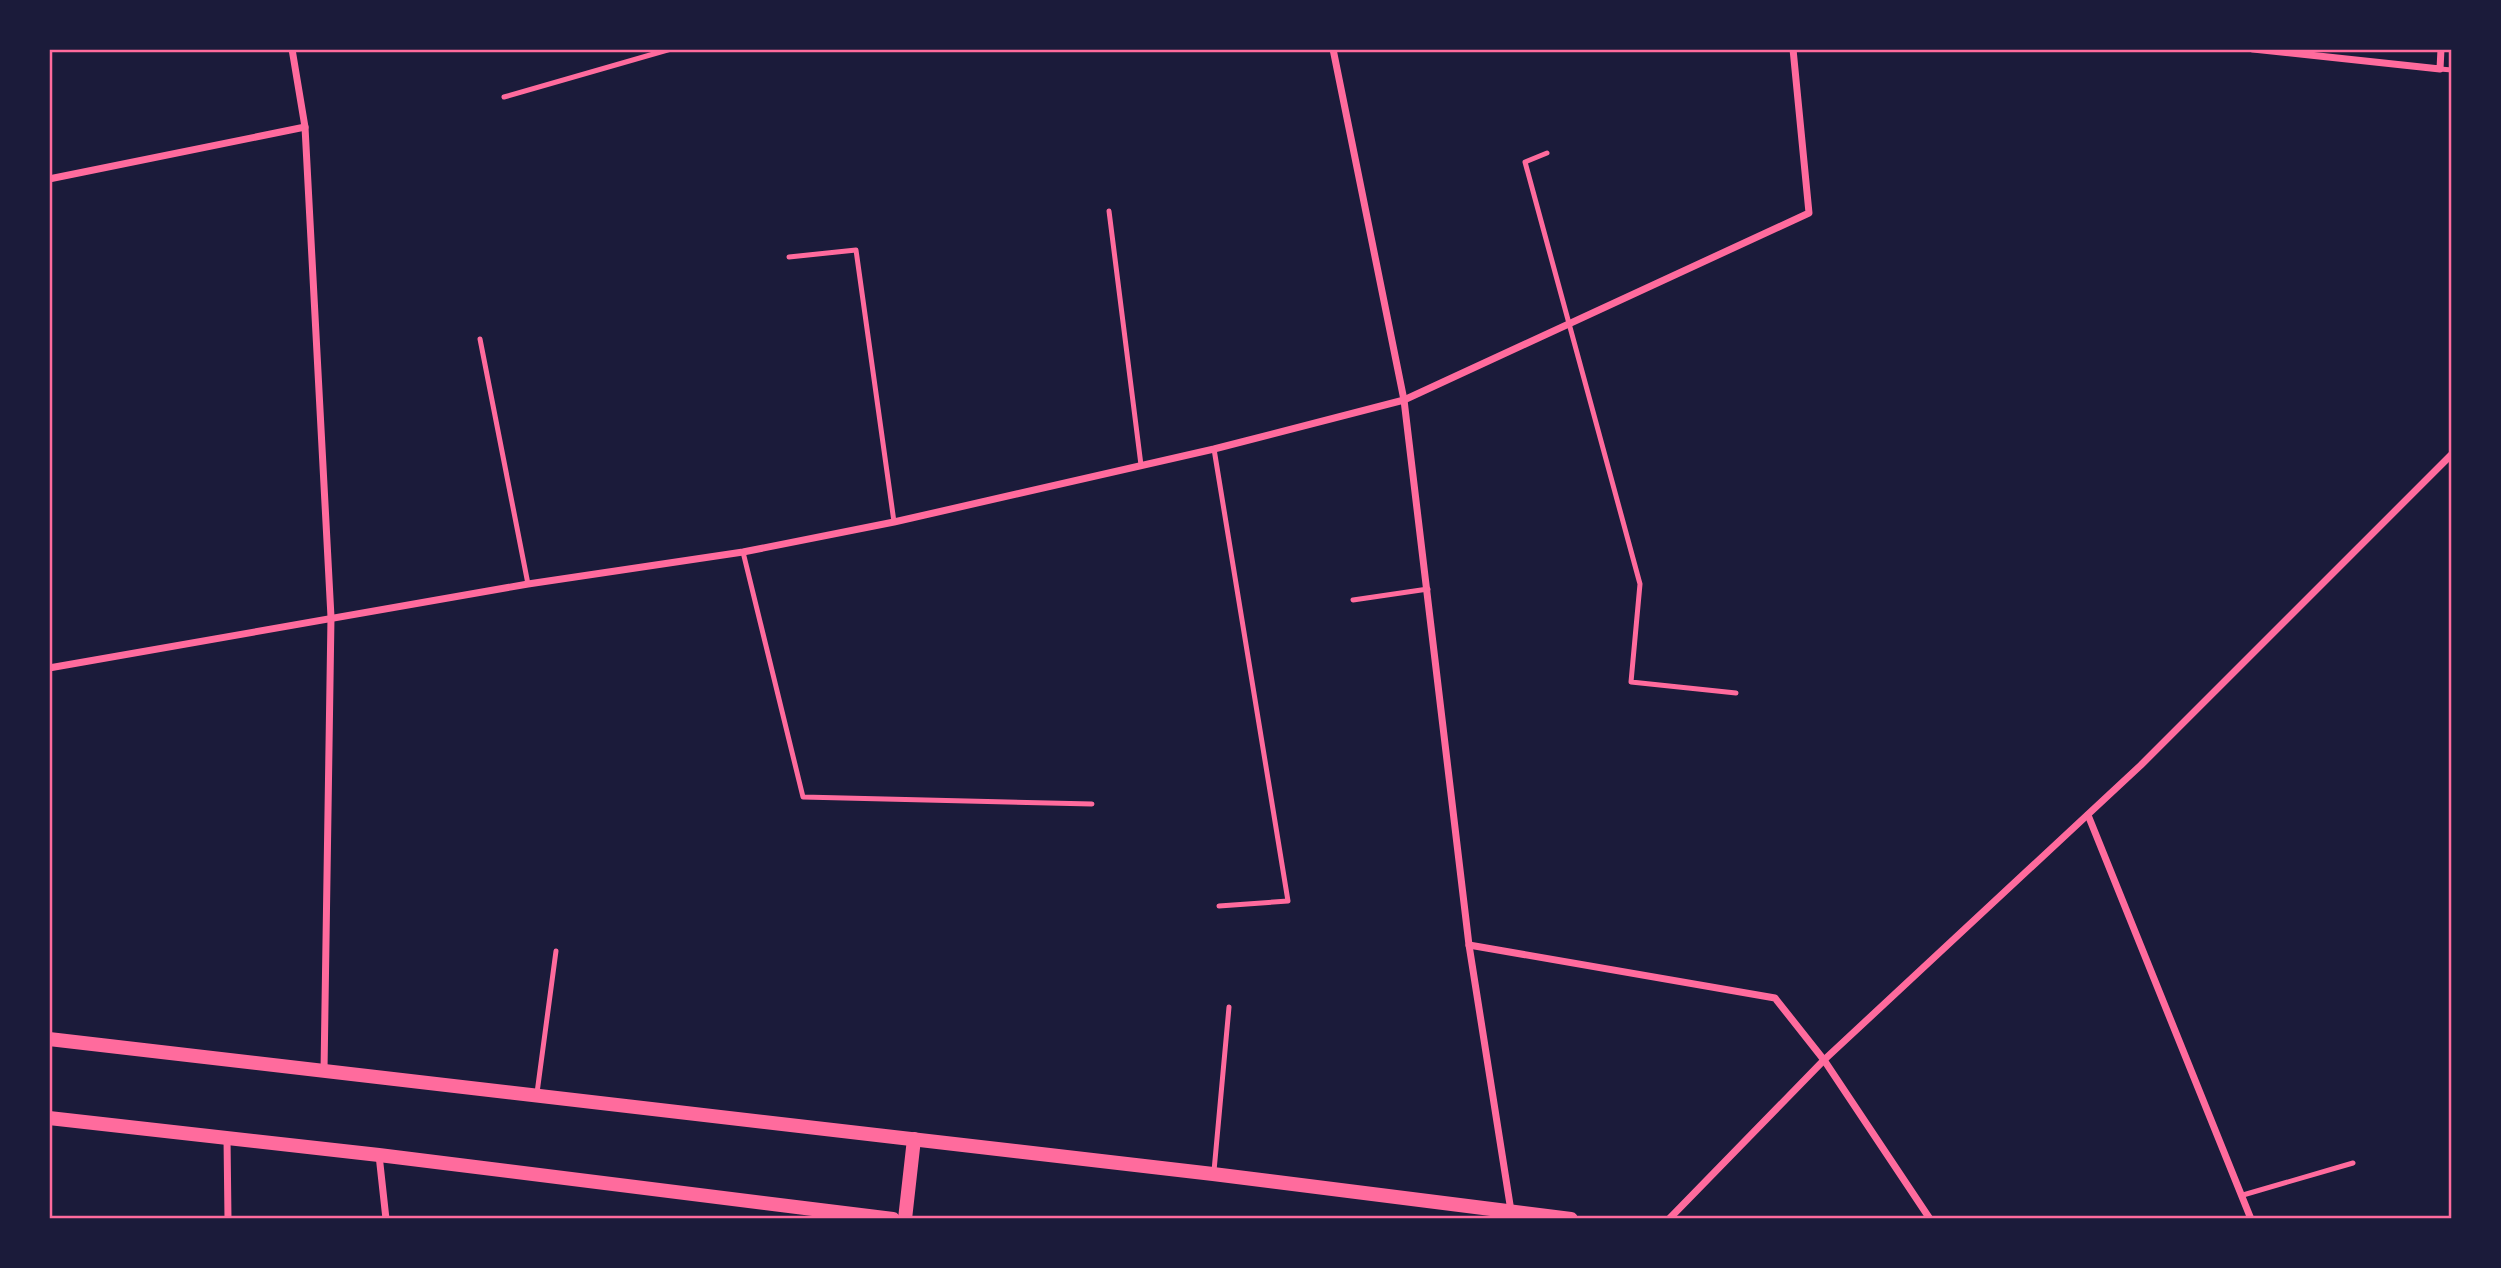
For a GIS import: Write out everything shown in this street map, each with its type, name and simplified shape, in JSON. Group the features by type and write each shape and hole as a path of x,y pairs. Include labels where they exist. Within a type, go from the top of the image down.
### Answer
{"main road":[{"path":"49,1039 1213,1174 1571,1219"},
{"path":"49,1118 379,1155 893,1219"},
{"path":"905,1219 914,1139"}],"street":[{"path":"292,49 305,127 331,617 324,1071"},
{"path":"1332,49 1404,400 1469,944 1511,1211"},
{"path":"49,668 528,584 743,552 894,522 1214,449 1404,400 1809,213 1793,49"},
{"path":"2253,49 2440,69 2441,49"},
{"path":"49,179 305,127"},
{"path":"1669,1219 1824,1060 2088,815 2452,454"},
{"path":"2088,815 2251,1219"},
{"path":"1469,944 1775,998 1824,1060 1930,1219"},
{"path":"227,1138 228,1219"},
{"path":"379,1155 386,1219"}],"lane":[{"path":"504,97 671,49"},
{"path":"2440,69 2452,70"},
{"path":"1547,153 1525,162 1640,584 1631,682 1736,693"},
{"path":"1109,211 1142,465"},
{"path":"789,257 856,250 894,522"},
{"path":"480,339 528,584"},
{"path":"1214,449 1288,901 1219,906"},
{"path":"743,552 803,797 1092,804"},
{"path":"1353,600 1428,589"},
{"path":"537,1096 556,951"},
{"path":"1213,1174 1229,1007"},
{"path":"2243,1195 2353,1163"}]}
